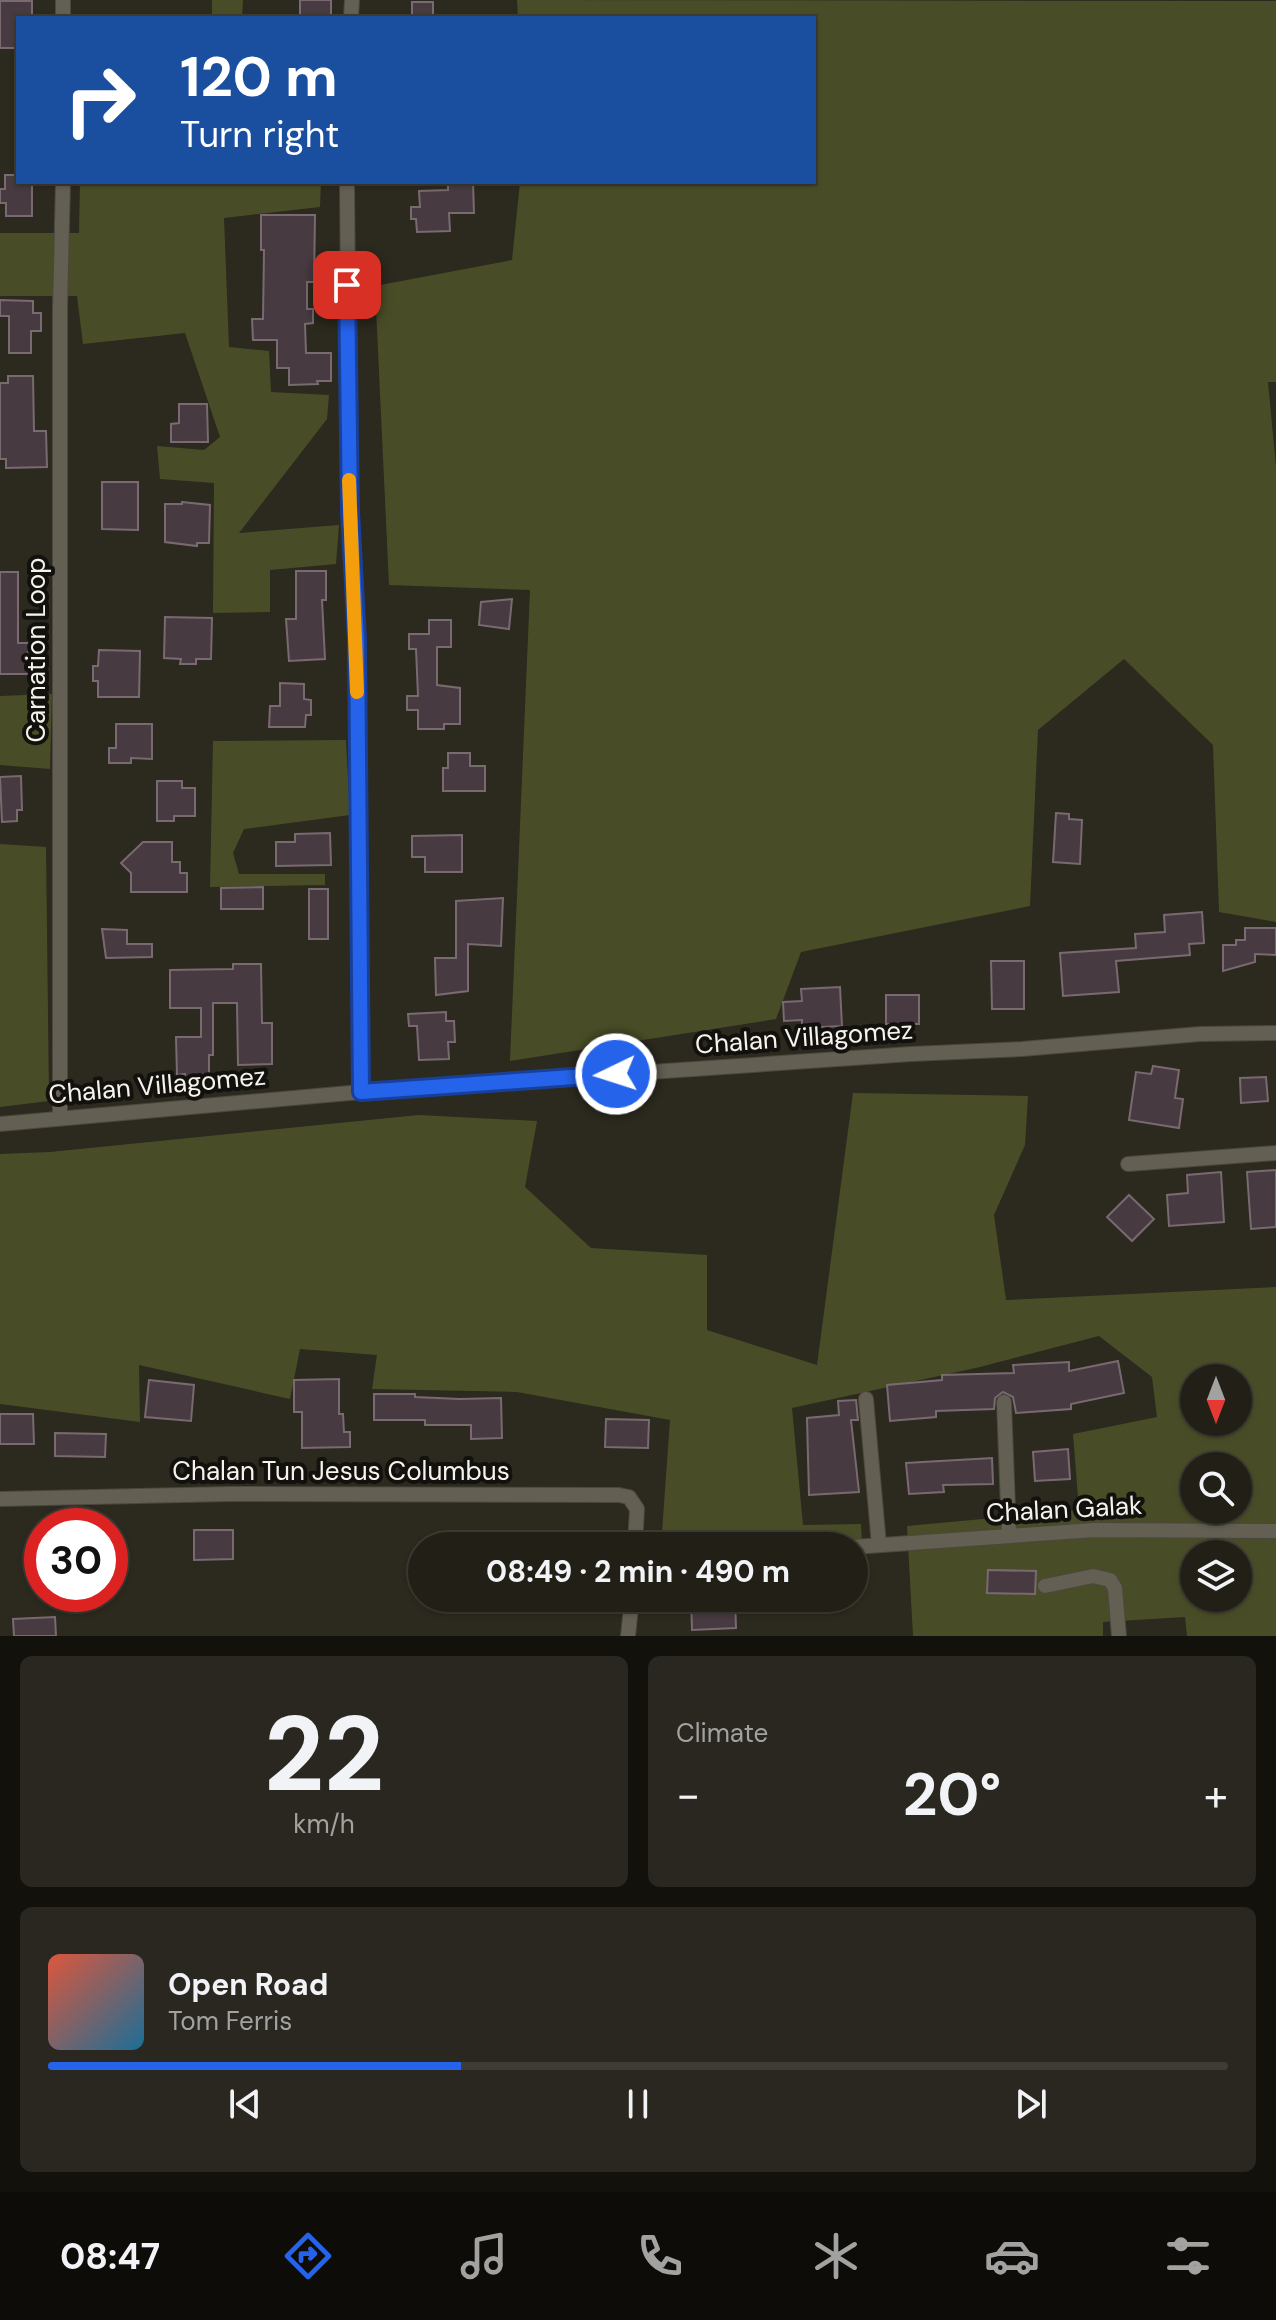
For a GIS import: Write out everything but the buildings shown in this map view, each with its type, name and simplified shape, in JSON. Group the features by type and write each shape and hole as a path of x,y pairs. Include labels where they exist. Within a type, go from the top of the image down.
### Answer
{"street":[{"name":"Carnation Loop","path":"60,1118 60,308 63,184"},
{"path":"347,184 349,496 357,641 361,1092"},
{"name":"Chalan Villagomez","path":"0,1124 361,1092 1022,1049 1200,1034 1276,1033"},
{"path":"1128,1164 1276,1153"},
{"path":"866,1399 879,1545"},
{"path":"1004,1402 1009,1534"},
{"name":"Chalan Tun Jesus Columbus","path":"0,1499 229,1494 619,1495 629,1497 637,1509 636,1532"},
{"name":"Chalan Galak","path":"868,1546 1009,1534 1139,1529 1276,1531"},
{"path":"1045,1586 1093,1576 1110,1580 1115,1588 1119,1636"},
{"path":"628,1636 631,1612"}],"green space":[{"path":"212,0 243,0 242,16 212,16"},
{"path":"517,0 1276,1 1276,382 1268,382 1276,467 1276,922 1219,912 1213,745 1124,659 1038,730 1030,906 801,952 776,1019 510,1061 530,590 389,585 375,286 512,260 520,184 816,184 816,16 518,16"},
{"path":"80,184 321,184 320,207 224,218 229,347 269,351 271,392 329,395 327,419 239,533 339,525 336,564 270,570 270,612 213,613 214,483 160,479 157,446 204,450 220,437 185,333 83,344 77,296 0,296 0,233 79,233"},
{"path":"52,694 50,769 0,765 0,696"},
{"path":"346,740 350,815 244,829 233,853 239,874 325,874 325,885 210,887 213,741"},
{"path":"0,844 46,847 49,1101 0,1107"},
{"path":"853,1093 1028,1096 1025,1145 994,1215 1006,1300 1276,1287 1276,1636 1187,1636 1185,1617 1103,1622 1103,1636 913,1636 907,1526 1079,1510 1073,1434 1157,1417 1152,1377 1099,1336 980,1367 792,1408 803,1525 861,1524 861,1532 662,1532 670,1420 517,1392 372,1389 377,1355 300,1349 290,1399 139,1365 140,1422 0,1404 0,1154 50,1152 419,1115 537,1121 525,1187 591,1248 707,1255 707,1330 817,1365"}],"slow traffic":[{"path":"349,480 357,692"}],"route":[{"path":"347,285 350,511 357,641 361,1092 616,1074"}]}
